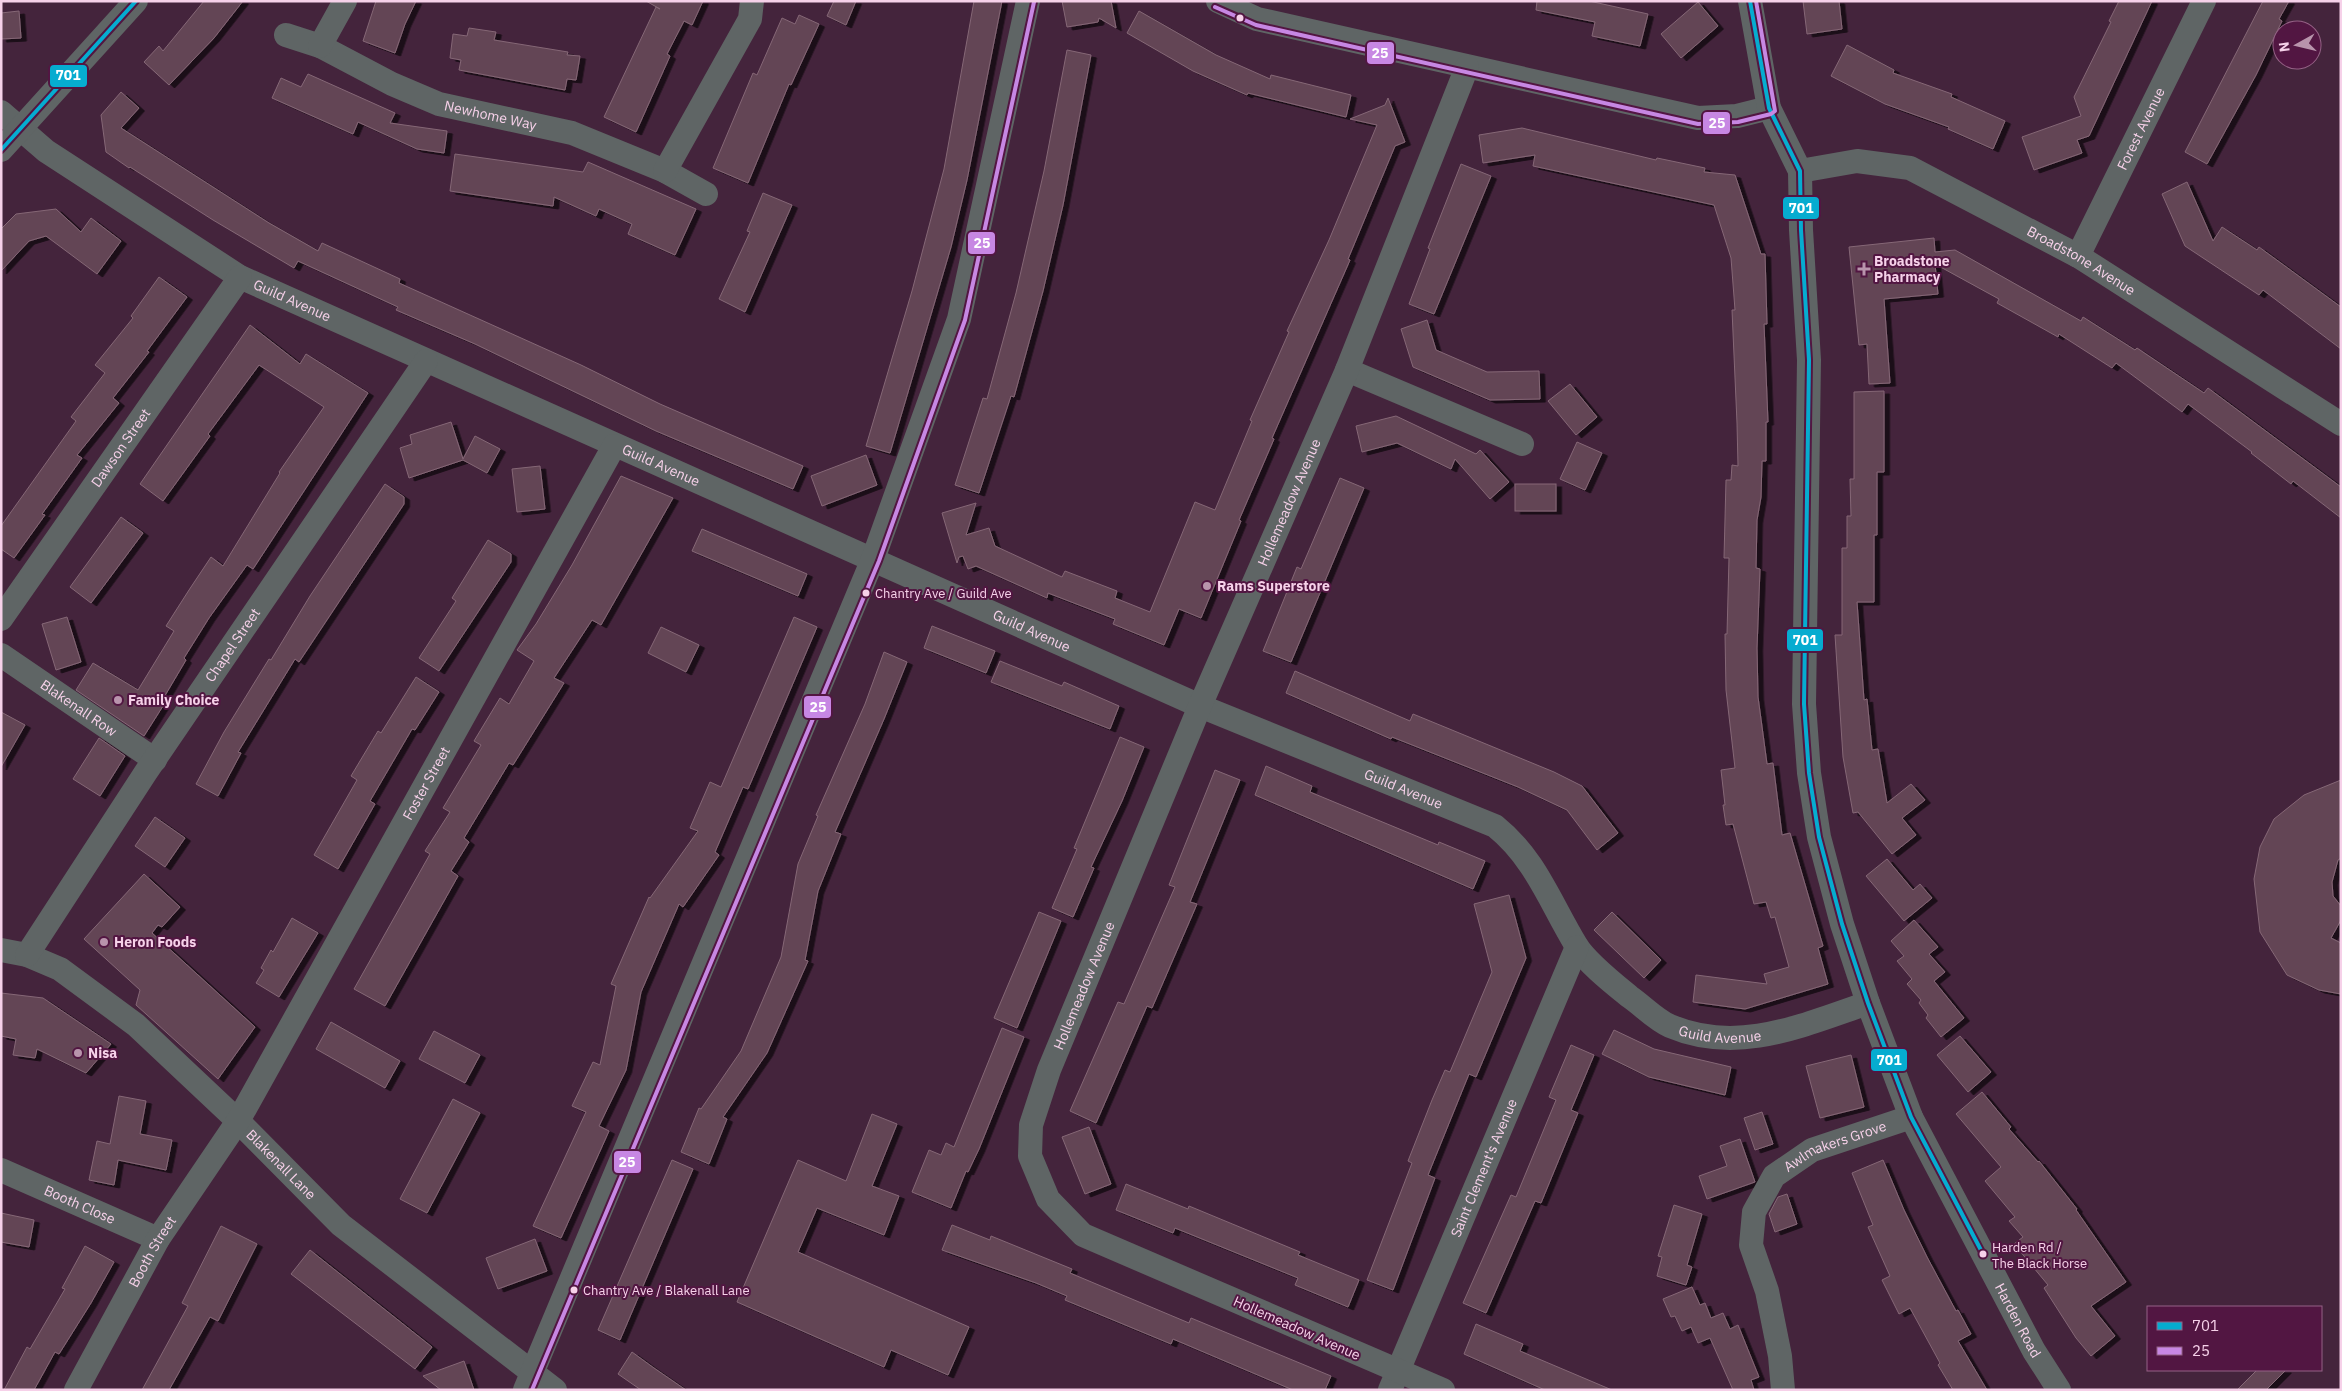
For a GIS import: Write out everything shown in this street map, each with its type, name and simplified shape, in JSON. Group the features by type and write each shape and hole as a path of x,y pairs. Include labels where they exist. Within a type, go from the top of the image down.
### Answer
{"street":[{"path":"1,150 136,1"},
{"path":"320,46 345,1"},
{"path":"665,172 750,19 752,1"},
{"path":"528,1381 872,559 959,319 1028,1"},
{"path":"1218,1 1257,20 1698,118 1737,116 1769,108"},
{"name":"Harden Road","path":"1750,1 1769,108 1800,171 1801,230 1809,360 1804,704 1809,773 1818,838 1842,924 1868,1003 1912,1117 2034,1351 2059,1390"},
{"name":"Forest Avenue","path":"2078,256 2204,1"},
{"name":"Newhome Way","path":"286,35 320,46 392,84 439,104 572,133 665,172 706,194"},
{"name":"Hollemeadow Avenue","path":"1443,1390 1394,1381 1083,1235 1048,1199 1030,1156 1031,1125 1049,1070 1200,706 1347,370 1467,67"},
{"name":"Guild Avenue","path":"1,112 46,151 240,277 614,446 1200,706 1495,826 1514,842 1538,876 1577,947 1612,983 1669,1025 1708,1038 1752,1038 1783,1032 1868,1003"},
{"name":"Broadstone Avenue","path":"1800,171 1857,161 1910,168 2078,256 2341,424"},
{"name":"Dawson Street","path":"1,619 240,277"},
{"name":"Chapel Street","path":"27,955 155,760 426,361"},
{"path":"1347,370 1522,444"},
{"name":"Foster Street","path":"238,1121 614,446"},
{"name":"Blakenall Row","path":"1,655 155,760"},
{"name":"Saint Clement's Avenue","path":"1394,1381 1577,947"},
{"name":"Blakenall Lane","path":"1,950 27,955 60,969 136,1025 238,1121 341,1225 528,1381 556,1390"},
{"name":"Awlmakers Grove","path":"1783,1390 1780,1356 1767,1291 1751,1245 1754,1212 1774,1176 1812,1150 1912,1117"},
{"name":"Booth Street","path":"76,1390 158,1239 238,1121"},
{"name":"Booth Close","path":"1,1170 158,1239"}],"building":[{"path":"204,1 243,1 214,38 169,85 144,62 159,46 163,51"},
{"path":"376,1 416,1 405,24 395,53 363,41"},
{"path":"646,1 703,1 692,25 684,21 667,54 670,56 636,132 604,117 656,7 660,9"},
{"path":"834,1 856,1 846,25 827,16"},
{"path":"974,1 1002,1 967,180 951,247 890,453 866,446 912,291 944,169"},
{"path":"1062,1 1111,1 1116,28 1099,18 1098,22 1067,27"},
{"path":"1537,1 1589,1 1648,14 1640,46 1592,36 1595,22 1536,10"},
{"path":"1803,1 1839,1 1842,29 1807,34"},
{"path":"2119,1 2152,1 2089,136 2077,140 2082,153 2034,170 2022,137 2081,116 2074,97 2111,22 2109,21"},
{"path":"2263,1 2289,1 2279,19 2280,20 2272,20 2272,42 2207,164 2185,152"},
{"path":"1698,2 1718,26 1681,58 1661,34"},
{"path":"19,11 21,38 1,39 1,13"},
{"path":"1139,11 1216,55 1270,79 1271,75 1351,95 1346,117 1248,93 1247,95 1193,71 1127,33"},
{"path":"799,15 819,24 791,85 789,84 748,183 713,168 753,73 757,75 782,18 795,24"},
{"path":"469,28 496,32 494,40 568,52 567,55 580,56 576,80 567,79 565,90 459,70 461,60 450,58 453,34 467,36"},
{"path":"1847,45 1894,70 1893,73 1952,94 1951,97 2005,121 1993,149 1948,129 1949,127 1885,104 1831,76"},
{"path":"1067,50 1091,55 1063,205 1043,291 1014,397 1011,396 979,493 955,485 983,398 987,399 1016,293 1044,171"},
{"path":"308,74 395,113 390,123 447,131 444,153 417,149 358,122 353,134 272,98 281,78 301,87"},
{"path":"121,92 139,108 121,128 269,223 318,251 322,243 400,279 399,283 581,365 660,404 803,466 793,489 656,431 475,344 396,310 398,307 298,261 294,268 213,220 106,152 101,115"},
{"path":"1388,98 1405,142 1395,146 1348,259 1350,260 1272,438 1274,439 1239,520 1241,521 1201,618 1179,609 1164,645 1113,624 1115,619 1048,593 1047,598 976,566 968,569 963,556 959,557 957,563 942,513 976,503 966,535 989,528 995,546 1062,577 1065,571 1117,591 1115,598 1150,612 1195,502 1215,510 1252,421 1250,420 1289,332 1287,331 1329,240 1377,125 1350,119 1385,105"},
{"path":"1522,128 1656,160 1657,158 1705,168 1704,172 1735,175 1761,254 1765,254 1767,324 1764,324 1768,422 1766,422 1766,461 1762,461 1761,497 1757,520 1756,568 1760,569 1757,648 1758,697 1767,764 1773,763 1782,835 1790,833 1823,946 1818,948 1828,984 1745,1009 1693,1002 1696,975 1767,984 1764,974 1789,967 1775,917 1771,918 1766,902 1754,904 1733,824 1726,825 1723,805 1725,805 1721,770 1735,768 1726,690 1725,634 1727,634 1729,558 1724,558 1726,480 1731,480 1732,465 1738,466 1732,310 1735,310 1731,258 1714,205 1533,166 1535,155 1483,163 1479,135"},
{"path":"455,154 583,172 588,162 696,209 675,255 628,234 632,224 599,209 596,216 554,197 553,206 450,191"},
{"path":"1461,164 1491,176 1434,314 1409,304 1430,249 1428,248"},
{"path":"2187,182 2213,241 2222,227 2257,250 2259,247 2341,307 2341,349 2263,290 2259,295 2185,246 2162,194"},
{"path":"763,193 792,205 745,312 719,299 750,232 747,231"},
{"path":"56,209 81,232 91,218 121,241 97,274 46,236 29,241 1,271 1,229 16,214"},
{"path":"1934,238 1935,252 1955,250 2081,321 2083,317 2135,350 2137,348 2204,393 2208,388 2341,487 2341,518 2293,481 2291,484 2188,404 2182,412 2116,363 2112,368 2059,334 2058,337 1997,303 1999,299 1935,264 1938,294 1884,299 1890,383 1869,384 1867,344 1859,345 1849,247"},
{"path":"159,277 187,297 147,351 149,352 113,398 119,403 77,455 82,458 42,514 45,515 14,558 1,549 1,526 76,421 71,417 105,373 95,365 133,318 131,316"},
{"path":"1427,320 1436,350 1487,372 1539,371 1540,399 1490,400 1413,367 1401,329"},
{"path":"250,325 300,364 306,354 368,393 253,569 247,565 209,618 184,658 186,660 160,704 163,706 144,736 76,690 93,663 138,690 174,631 166,626 189,590 211,557 223,566 279,472 324,407 259,365 208,434 210,436 163,501 140,484"},
{"path":"1570,384 1597,417 1576,435 1548,401"},
{"path":"1884,391 1884,472 1877,472 1877,535 1874,535 1874,602 1857,602 1864,700 1867,699 1872,750 1878,749 1887,803 1911,784 1925,800 1902,818 1916,835 1892,854 1858,812 1853,813 1843,757 1835,635 1842,635 1842,548 1847,548 1847,516 1851,516 1850,479 1854,479 1854,392"},
{"path":"1396,416 1476,454 1480,450 1509,482 1490,499 1455,459 1451,469 1397,443 1362,452 1356,426"},
{"path":"451,422 463,459 475,436 500,449 487,473 463,460 409,478 400,448 412,444 410,435"},
{"path":"1577,442 1602,453 1585,490 1560,479"},
{"path":"866,455 877,485 822,506 811,476"},
{"path":"540,466 545,509 517,512 512,469"},
{"path":"621,476 673,498 601,625 592,620 554,678 564,683 513,765 509,763 464,838 469,842 451,871 458,876 385,1006 354,989 430,854 425,851 450,812 443,808 481,745 474,741 500,698 509,704 534,661 517,650 536,624 572,565"},
{"path":"1340,478 1364,488 1291,662 1263,651 1297,567 1301,569"},
{"path":"385,484 404,497 404,504 299,662 295,659 238,752 241,753 218,796 196,784 224,732 269,659 271,660 310,596"},
{"path":"1515,484 1556,484 1556,511 1515,511"},
{"path":"121,517 143,533 91,603 70,587"},
{"path":"702,529 807,574 798,596 692,551"},
{"path":"488,540 511,554 511,562 439,671 419,658 456,601 452,598"},
{"path":"67,617 81,662 56,670 42,624"},
{"path":"794,617 817,627 748,789 743,787 715,852 719,855 683,907 679,904 641,992 626,1070 599,1126 609,1131 561,1238 533,1226 586,1112 572,1106 593,1062 600,1065 616,986 611,984 649,897 698,831 690,828 710,782 721,787"},
{"path":"932,626 995,651 986,673 924,648"},
{"path":"661,627 699,645 686,672 648,653"},
{"path":"884,652 907,662 835,832 841,834 818,891 805,960 808,961 767,1053 723,1117 727,1119 709,1164 681,1152 699,1108 701,1109 741,1051 781,957 798,864 818,816 816,815 865,704"},
{"path":"1000,661 1062,686 1064,682 1119,706 1110,729 991,682"},
{"path":"1295,671 1410,721 1413,714 1554,772 1582,786 1618,833 1597,850 1567,810 1518,787 1392,737 1391,739 1286,693"},
{"path":"416,677 439,692 415,730 412,729 370,801 375,804 338,869 314,855 357,780 351,776 378,731 381,733"},
{"path":"1,712 25,725 1,767"},
{"path":"1120,737 1144,747 1122,801 1091,867 1094,868 1073,917 1052,908 1077,849 1074,848"},
{"path":"99,738 125,756 100,796 73,779"},
{"path":"1266,766 1312,786 1310,792 1438,845 1439,842 1485,861 1473,889 1255,795"},
{"path":"1215,770 1240,780 1190,902 1197,904 1152,1008 1147,1006 1096,1123 1070,1111 1118,1002 1124,1004 1175,887 1169,885"},
{"path":"2341,780 2341,858 2338,860 2332,882 2333,896 2341,906 2341,920 2331,938 2341,943 2341,994 2319,990 2287,975 2260,932 2254,879 2260,847 2274,819 2304,795"},
{"path":"155,817 185,838 165,867 135,846"},
{"path":"1887,859 1913,890 1920,884 1932,898 1904,921 1866,876"},
{"path":"144,874 180,907 162,927 158,925 152,933 255,1027 218,1079 136,1005 140,990 84,939"},
{"path":"1509,895 1526,958 1476,1077 1469,1074 1428,1175 1435,1178 1393,1290 1367,1280 1412,1163 1408,1161 1432,1100 1445,1070 1450,1072 1492,972 1474,904"},
{"path":"1039,912 1061,921 1017,1028 994,1018"},
{"path":"1612,912 1661,960 1644,978 1594,930"},
{"path":"292,918 318,933 279,997 256,983 264,970 261,968 271,950 273,952"},
{"path":"1914,920 1938,947 1929,954 1945,972 1934,981 1964,1018 1941,1037 1926,1018 1928,1015 1919,1003 1921,1000 1907,984 1912,979 1897,961 1904,956 1891,941"},
{"path":"1,993 43,998 111,1044 86,1073 37,1049 35,1058 13,1055 16,1039 1,1036"},
{"path":"331,1022 400,1061 385,1088 316,1049"},
{"path":"1002,1028 1024,1037 979,1149 968,1172 966,1171 951,1208 912,1192 929,1150 941,1155 946,1143 954,1147"},
{"path":"1614,1030 1654,1049 1731,1067 1725,1095 1649,1077 1602,1054"},
{"path":"434,1031 480,1055 465,1083 419,1059"},
{"path":"1960,1036 1991,1072 1968,1092 1937,1055"},
{"path":"1571,1045 1594,1055 1571,1110 1578,1113 1541,1203 1535,1201 1486,1313 1463,1303 1511,1195 1516,1197 1556,1100 1549,1097"},
{"path":"1851,1055 1864,1107 1820,1118 1806,1066"},
{"path":"1982,1092 2011,1127 2009,1129 2039,1161 2077,1209 2126,1282 2091,1306 2115,1336 2091,1356 2076,1338 2044,1288 2048,1285 2014,1244 2023,1237 2009,1221 2015,1217 1985,1181 2001,1167 1956,1114"},
{"path":"119,1096 146,1101 140,1134 172,1140 166,1170 118,1160 114,1185 89,1180 97,1141 110,1144"},
{"path":"453,1099 480,1113 427,1213 400,1199"},
{"path":"1762,1112 1773,1144 1755,1150 1744,1118"},
{"path":"872,1114 897,1124 872,1186 899,1196 884,1235 817,1208 798,1252 969,1327 948,1375 891,1350 884,1367 737,1302 798,1160 846,1181"},
{"path":"1089,1127 1111,1184 1085,1194 1062,1137"},
{"path":"1740,1139 1755,1182 1707,1199 1699,1176 1727,1166 1720,1146"},
{"path":"672,1160 693,1169 620,1340 598,1330"},
{"path":"1883,1160 1904,1210 1927,1257 1956,1311 1958,1310 1971,1334 1958,1341 1987,1390 1953,1390 1938,1365 1940,1363 1910,1308 1899,1314 1882,1280 1890,1276 1868,1227 1873,1225 1852,1173"},
{"path":"1126,1184 1188,1209 1189,1206 1300,1252 1298,1255 1359,1280 1348,1307 1295,1285 1298,1278 1175,1228 1173,1233 1116,1210"},
{"path":"1787,1194 1797,1224 1775,1232 1769,1214 1778,1197"},
{"path":"1674,1205 1702,1214 1687,1265 1692,1267 1686,1285 1657,1276 1662,1257 1658,1256"},
{"path":"1,1213 34,1220 29,1247 1,1242"},
{"path":"952,1225 990,1240 991,1236 1072,1269 1070,1273 1189,1323 1191,1318 1331,1376 1325,1390 1293,1390 1173,1339 1171,1344 1065,1300 1067,1296 1036,1283 942,1250"},
{"path":"221,1226 257,1244 218,1321 210,1317 169,1390 142,1390 188,1306 182,1303"},
{"path":"535,1239 547,1271 498,1289 486,1258"},
{"path":"85,1246 114,1262 91,1303 59,1354 55,1352 34,1390 4,1390 27,1347 30,1349 65,1289 62,1288"},
{"path":"310,1250 432,1347 415,1369 291,1274"},
{"path":"1692,1287 1700,1305 1705,1303 1711,1318 1723,1313 1730,1329 1738,1325 1759,1377 1751,1380 1754,1390 1733,1390 1710,1338 1698,1343 1691,1327 1682,1331 1675,1316 1671,1317 1663,1299"},
{"path":"1476,1324 1523,1344 1520,1351 1612,1390 1545,1390 1464,1354"},
{"path":"632,1352 686,1390 641,1390 618,1374"},
{"path":"464,1361 474,1390 441,1390 423,1376"},
{"path":"2256,1371 2285,1371 2266,1390 2237,1390"}],"transit line":[{"name":"701","path":"1,150 136,1"},
{"name":"701","path":"1750,1 1769,108 1800,171 1801,230 1809,360 1804,704 1809,773 1819,837 1842,924 1868,1003 1911,1117 1983,1254"},
{"name":"25","path":"1215,7 1256,25 1698,124 1738,122 1771,114 1775,111 1756,1"},
{"name":"25","path":"532,1390 879,561 965,320 1034,2"}],"place":[{"name":"Broadstone Pharmacy","path":"1864,269"},
{"name":"Rams Superstore","path":"1207,586"},
{"name":"Chantry Ave / Guild Ave","path":"866,593"},
{"name":"Family Choice","path":"118,700"},
{"name":"Heron Foods","path":"104,942"},
{"name":"Nisa","path":"78,1053"},
{"name":"Harden Rd / The Black Horse","path":"1983,1254"},
{"name":"Chantry Ave / Blakenall Lane","path":"574,1290"}]}
